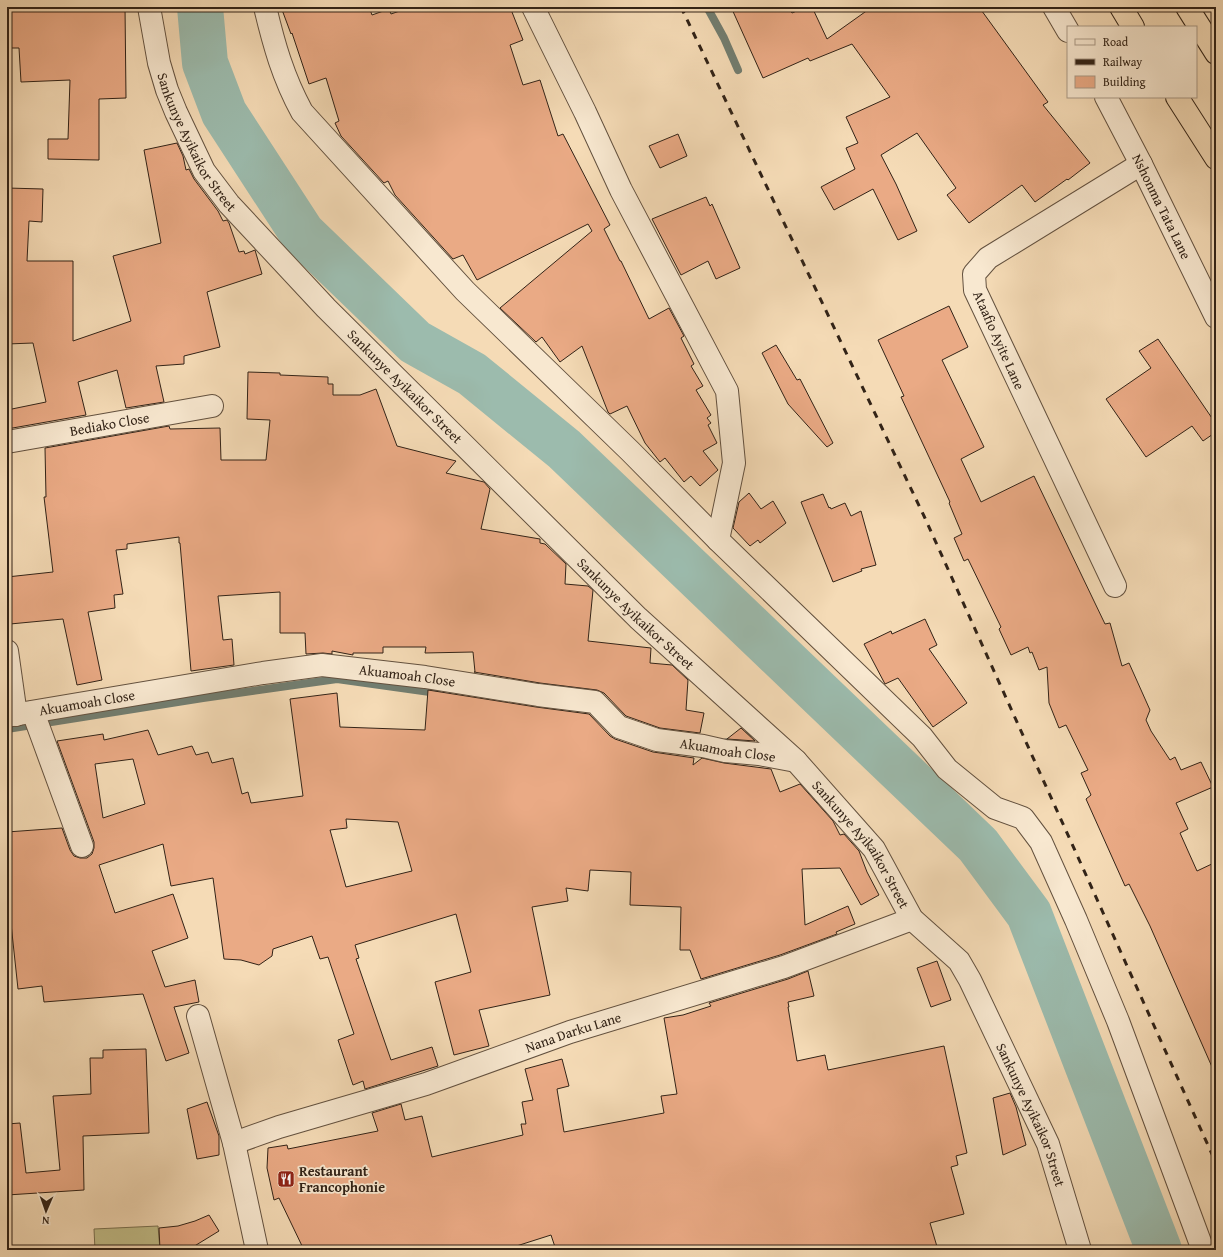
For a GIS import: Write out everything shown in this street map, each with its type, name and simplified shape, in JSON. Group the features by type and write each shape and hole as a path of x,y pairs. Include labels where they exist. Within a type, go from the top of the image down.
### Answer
{"highway":[{"path":"1121,7 1132,26"},
{"path":"1188,7 1216,53"},
{"path":"1179,98 1216,158"}],"street":[{"name":"Sankunye Ayikaikor Street","path":"150,7 159,63 167,90 204,171 229,204 326,308 638,618 796,761 874,849 912,920 959,960 1048,1144 1080,1250"},
{"path":"265,7 277,54 290,90 302,112 465,291 630,451 718,540 922,737 947,769 995,808 1023,818 1041,842 1076,920 1118,1021 1203,1250"},
{"path":"533,7 585,112 621,190 727,391 734,463 718,540"},
{"path":"1054,7 1067,29"},
{"name":"Nshonma Tata Lane","path":"1107,98 1141,164 1216,317"},
{"name":"Ataafio Ayite Lane","path":"1115,586 975,290 974,274 988,258 1141,164"},
{"name":"Bediako Close","path":"7,442 212,406"},
{"path":"7,652 19,714 82,846"},
{"name":"Akuamoah Close","path":"19,714 322,665 425,677 531,694 595,702 619,727 657,740 703,746 725,752 759,754 796,761"},
{"name":"Nana Darku Lane","path":"234,1143 279,1127 426,1084 570,1032 784,967 912,920"},
{"path":"198,1016 234,1143 257,1250"}],"shaded area":[{"path":"158,1226 160,1250 95,1250 94,1229"}],"building":[{"path":"7,7 125,7 126,98 99,99 99,160 48,159 48,139 68,139 70,80 21,82 19,48 7,48"},
{"path":"281,7 369,7 372,15 389,9 391,14 411,7 510,7 523,40 510,45 523,85 540,80 558,136 563,134 610,225 604,229 649,319 669,308 684,336 681,338 694,364 691,366 703,386 696,390 711,415 707,418 711,423 708,425 717,443 703,451 718,470 700,486 691,476 684,482 665,458 660,462 645,443 627,406 610,414 608,412 582,346 560,362 542,337 536,342 500,308 592,231 588,224 477,280 463,255 453,259 395,195 388,181 384,183 341,136 335,123 339,121 326,78 309,84 292,33 291,34"},
{"path":"731,7 788,7 792,13 806,7 812,7 827,39 872,7 979,7 1048,102 1043,105 1090,163 1035,202 1022,185 969,223 947,195 956,188 917,133 881,155 917,231 898,240 873,189 834,210 821,187 855,169 846,148 858,143 846,117 890,97 852,44 810,61 808,58 763,78"},
{"path":"678,134 687,156 660,168 649,146"},
{"path":"177,143 183,156 186,170 189,169 194,179 218,211 223,221 227,220 229,223 239,252 244,251 245,254 255,250 262,274 207,292 220,347 184,356 184,364 156,366 164,402 126,408 117,370 78,382 86,415 7,429 7,410 46,402 33,343 7,344 7,188 43,189 42,222 29,221 27,261 73,261 73,341 131,321 113,256 161,243 144,150"},
{"path":"706,197 710,206 712,204 740,268 716,279 708,261 681,275 652,219"},
{"path":"949,306 968,347 942,360 984,447 961,459 981,502 1034,476 1105,624 1110,623 1122,666 1129,663 1150,710 1146,720 1151,731 1170,760 1175,757 1181,770 1201,762 1213,787 1176,803 1188,829 1180,833 1197,871 1216,862 1216,1076 1150,926 1129,884 1125,886 1086,799 1091,795 1081,773 1088,770 1066,725 1059,728 1049,703 1047,667 1039,670 1032,652 1030,653 1028,647 1011,655 999,629 1001,627 968,559 964,561 954,538 962,534 949,503 950,502 901,397 904,396 878,340"},
{"path":"1158,339 1216,424 1216,432 1203,441 1192,426 1146,457 1106,399 1151,368 1139,351"},
{"path":"776,345 797,380 800,379 833,443 827,447 788,404 762,353"},
{"path":"248,372 328,377 328,384 333,384 333,395 360,395 376,389 397,446 456,461 446,473 484,482 490,489 481,529 540,539 540,543 545,544 566,564 565,584 588,586 593,590 588,641 651,648 650,663 672,665 688,680 686,710 704,713 700,733 660,728 626,716 604,693 597,690 540,683 474,672 473,652 425,653 426,647 383,647 383,653 353,653 353,655 332,651 332,654 306,654 305,633 280,633 280,592 218,596 223,640 232,639 234,665 191,671 179,537 127,544 127,549 116,550 123,594 114,595 115,608 88,612 102,680 77,685 63,619 10,624 9,611 7,611 7,577 53,572 44,497 46,497 45,448 169,426 170,429 220,428 221,460 266,460 270,420 247,419"},
{"path":"749,493 761,509 773,501 786,523 760,543 758,540 750,546 733,528 739,502"},
{"path":"823,494 829,508 830,507 831,509 845,503 851,516 861,511 876,565 861,569 862,571 833,582 801,502"},
{"path":"925,619 937,645 929,649 967,703 933,727 898,678 885,684 864,644 891,631 892,634"},
{"path":"428,690 589,714 610,736 615,739 653,752 694,758 693,765 702,758 724,763 771,769 780,792 800,784 833,821 840,835 844,834 859,851 867,872 879,895 861,905 840,868 802,869 805,925 848,906 855,924 836,932 837,934 780,955 701,979 690,950 680,950 681,907 630,905 631,872 590,870 588,891 566,888 568,901 532,907 550,995 479,1010 489,1046 454,1055 435,982 471,972 456,914 355,945 359,958 356,959 391,1060 432,1047 438,1066 365,1089 363,1081 353,1085 338,1040 354,1034 328,957 320,959 312,936 273,949 272,956 259,965 241,960 224,959 213,878 171,886 163,844 99,865 115,913 173,894 188,938 152,951 165,987 195,980 199,1002 174,1007 189,1053 166,1061 143,994 44,1002 42,986 18,989 9,905 7,905 7,832 62,828 70,850 74,856 87,858 92,854 94,848 94,842 57,741 103,734 104,740 148,730 158,755 192,746 196,755 208,752 212,763 233,758 242,794 248,792 251,803 303,796 290,699 337,693 340,727 425,730","holes":["133,759 145,804 103,818 95,764","346,819 398,822 412,871 346,887 330,830 347,828"]},
{"path":"741,728 755,741 727,739"},
{"path":"937,961 951,1000 931,1007 917,968"},
{"path":"808,971 814,996 788,1002 797,1061 825,1055 828,1070 944,1046 967,1153 956,1156 958,1165 951,1167 964,1214 930,1223 938,1250 556,1250 551,1235 504,1250 304,1250 279,1198 274,1200 267,1168 268,1148 287,1145 288,1149 378,1131 372,1113 401,1104 405,1120 422,1116 432,1157 523,1135 521,1124 526,1124 522,1102 533,1100 525,1069 562,1059 569,1086 557,1089 564,1132 664,1113 661,1096 677,1094 664,1018 683,1015 711,1006 709,1003 788,979"},
{"path":"146,1049 149,1133 83,1136 84,1190 7,1195 7,1124 20,1123 26,1173 60,1170 53,1096 91,1094 90,1058 103,1058 103,1050"},
{"path":"1010,1093 1016,1107 1026,1145 1003,1155 993,1098"},
{"path":"207,1102 219,1136 219,1155 197,1159 187,1109"},
{"path":"209,1215 219,1231 188,1250 160,1250 159,1228 178,1226"}],"waterway":[{"path":"200,7 205,63 224,113 302,233 415,342 472,374 564,449 978,845 1029,914 1159,1250"},
{"path":"707,7 724,38 738,70"},
{"path":"7,729 203,698 337,679 437,693"},
{"path":"724,743 741,739 749,734"}],"railway":[{"path":"681,7 924,516 1216,1163"}],"place":[{"name":"Restaurant Francophonie","path":"286,1179"}]}
